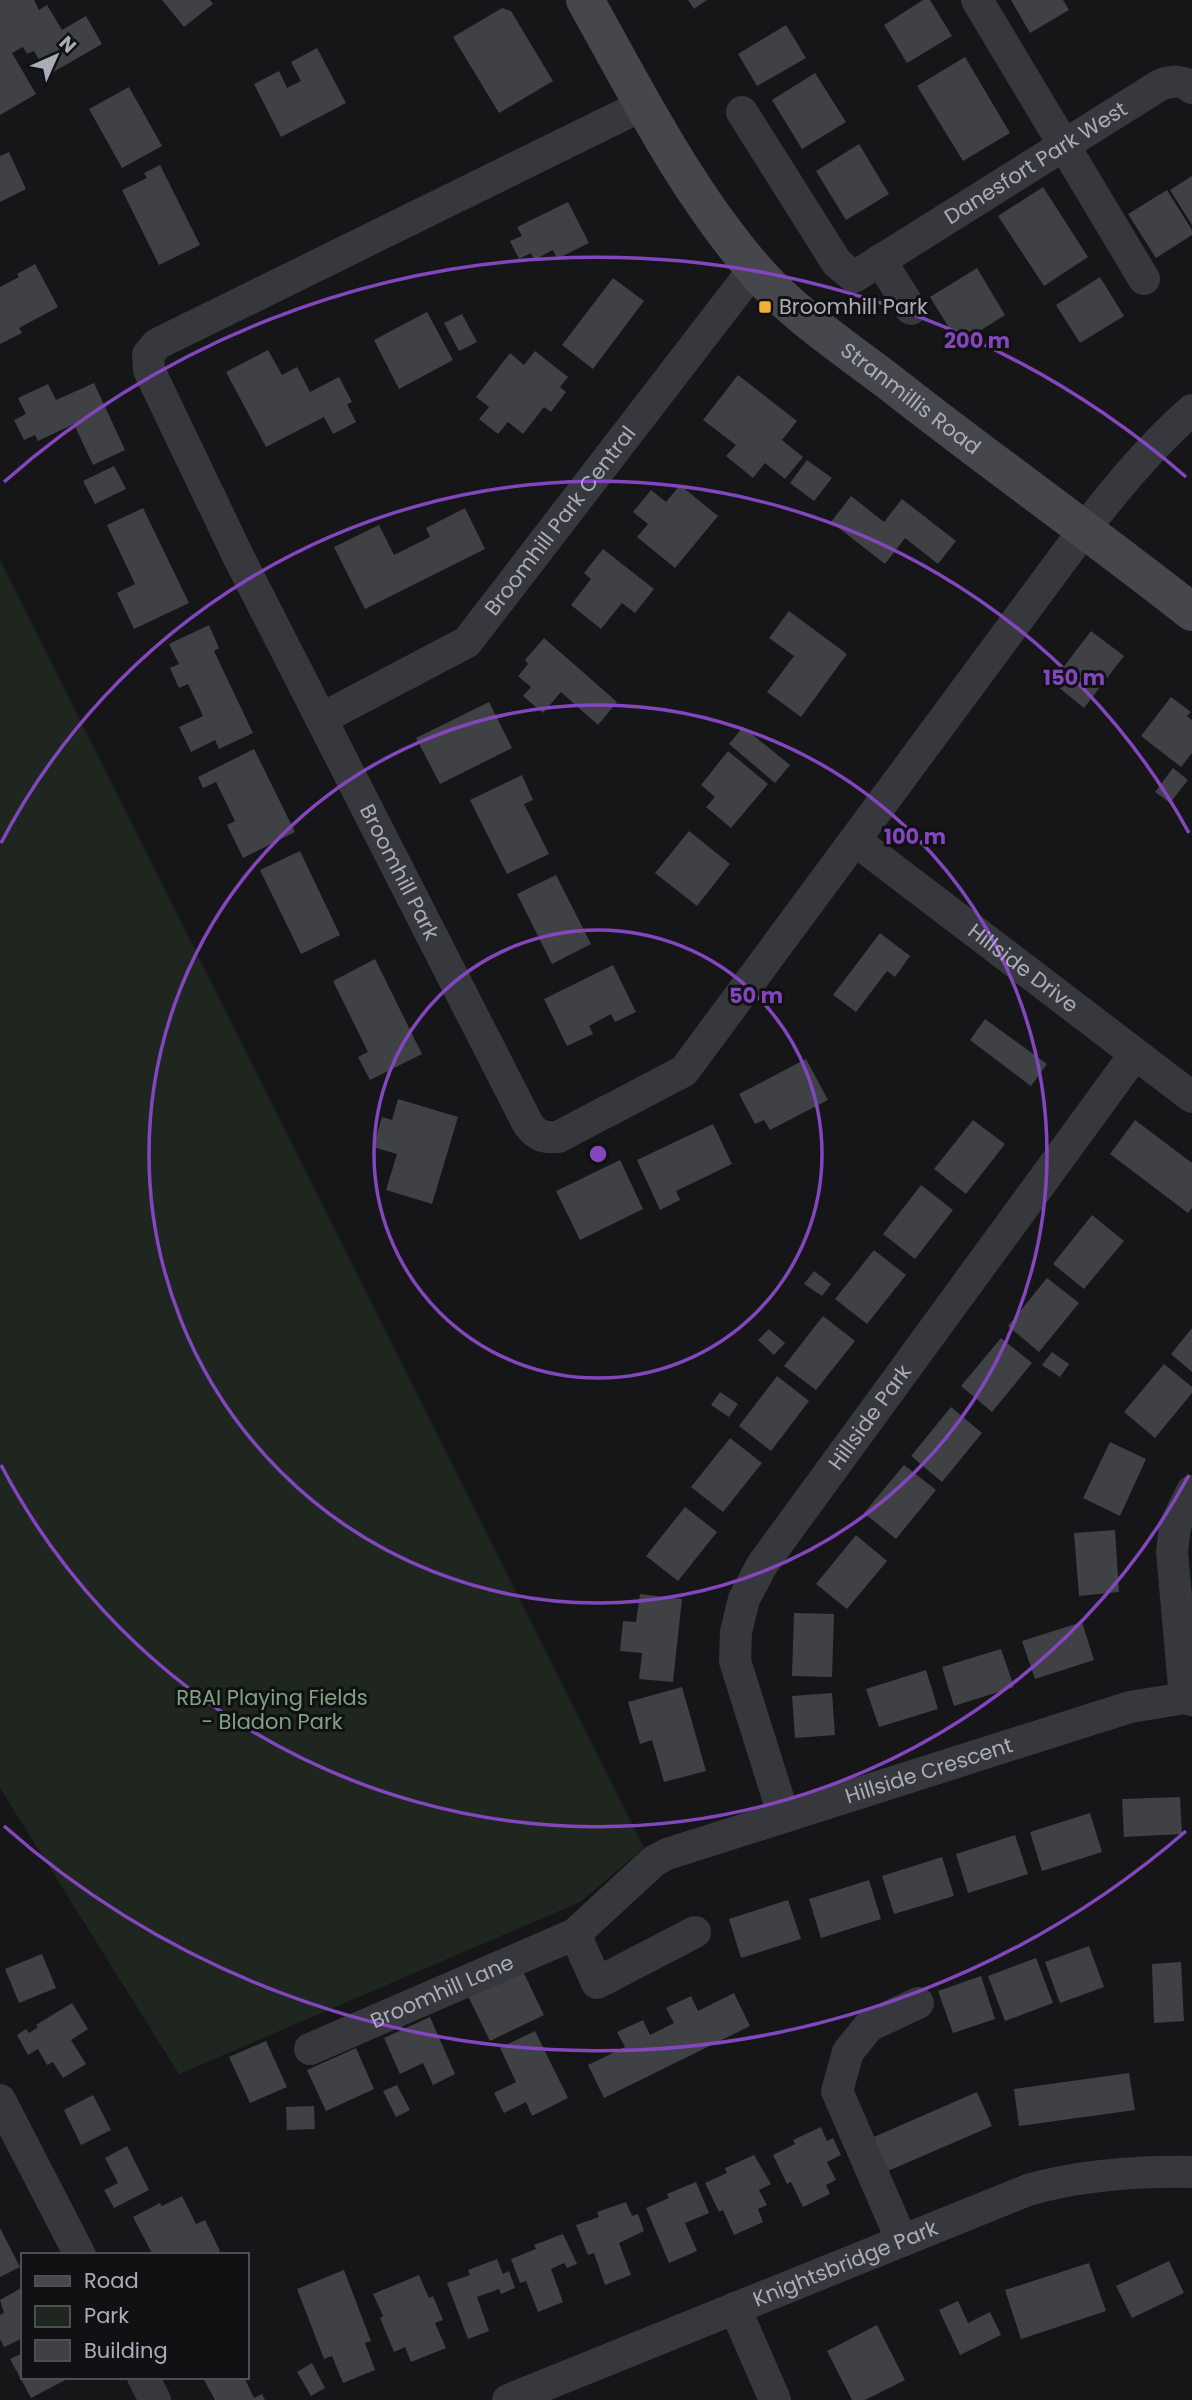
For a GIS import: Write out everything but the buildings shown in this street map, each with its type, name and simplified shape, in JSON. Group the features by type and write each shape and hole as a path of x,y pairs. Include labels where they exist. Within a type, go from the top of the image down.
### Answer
{"street":[{"name":"Stranmillis Road","path":"585,0 643,105 697,192 754,269 786,302 1192,612"},
{"path":"977,0 1144,279"},
{"name":"Danesfort Park West","path":"867,268 1160,85 1173,81 1192,88"},
{"name":"Broomhill Park","path":"643,105 157,344 148,355 149,370 239,558 535,1134 546,1138 558,1137 684,1071 1084,530 1123,480 1167,432 1192,410"},
{"path":"742,112 837,263 867,268 911,309"},
{"name":"Broomhill Park Central","path":"321,719 467,642 754,269"},
{"name":"Hillside Drive","path":"856,841 1192,1097"},
{"name":"Hillside Park","path":"784,1817 735,1661 736,1632 744,1599 762,1565 1135,1054"},
{"path":"1189,1699 1172,1552 1175,1525 1192,1491"},
{"name":"Hillside Crescent","path":"667,1854 1130,1707 1189,1699"},
{"name":"Broomhill Lane","path":"310,2049 575,1934 654,1861 667,1854"},
{"path":"575,1934 597,1983 695,1931"},
{"path":"902,2241 837,2091 848,2052 869,2026 918,2003"},
{"path":"0,2100 79,2253"},
{"name":"Knightsbridge Park","path":"508,2400 1028,2190 1062,2180 1107,2175 1192,2172"},
{"path":"735,2308 775,2400"},
{"path":"144,2379 155,2400"}],"green space":[{"name":"RBAI Playing Fields - Bladon Park","path":"0,560 644,1848 580,1902 179,2074 0,1788"}],"place":[{"name":"Broomhill Park","path":"765,307"}]}
